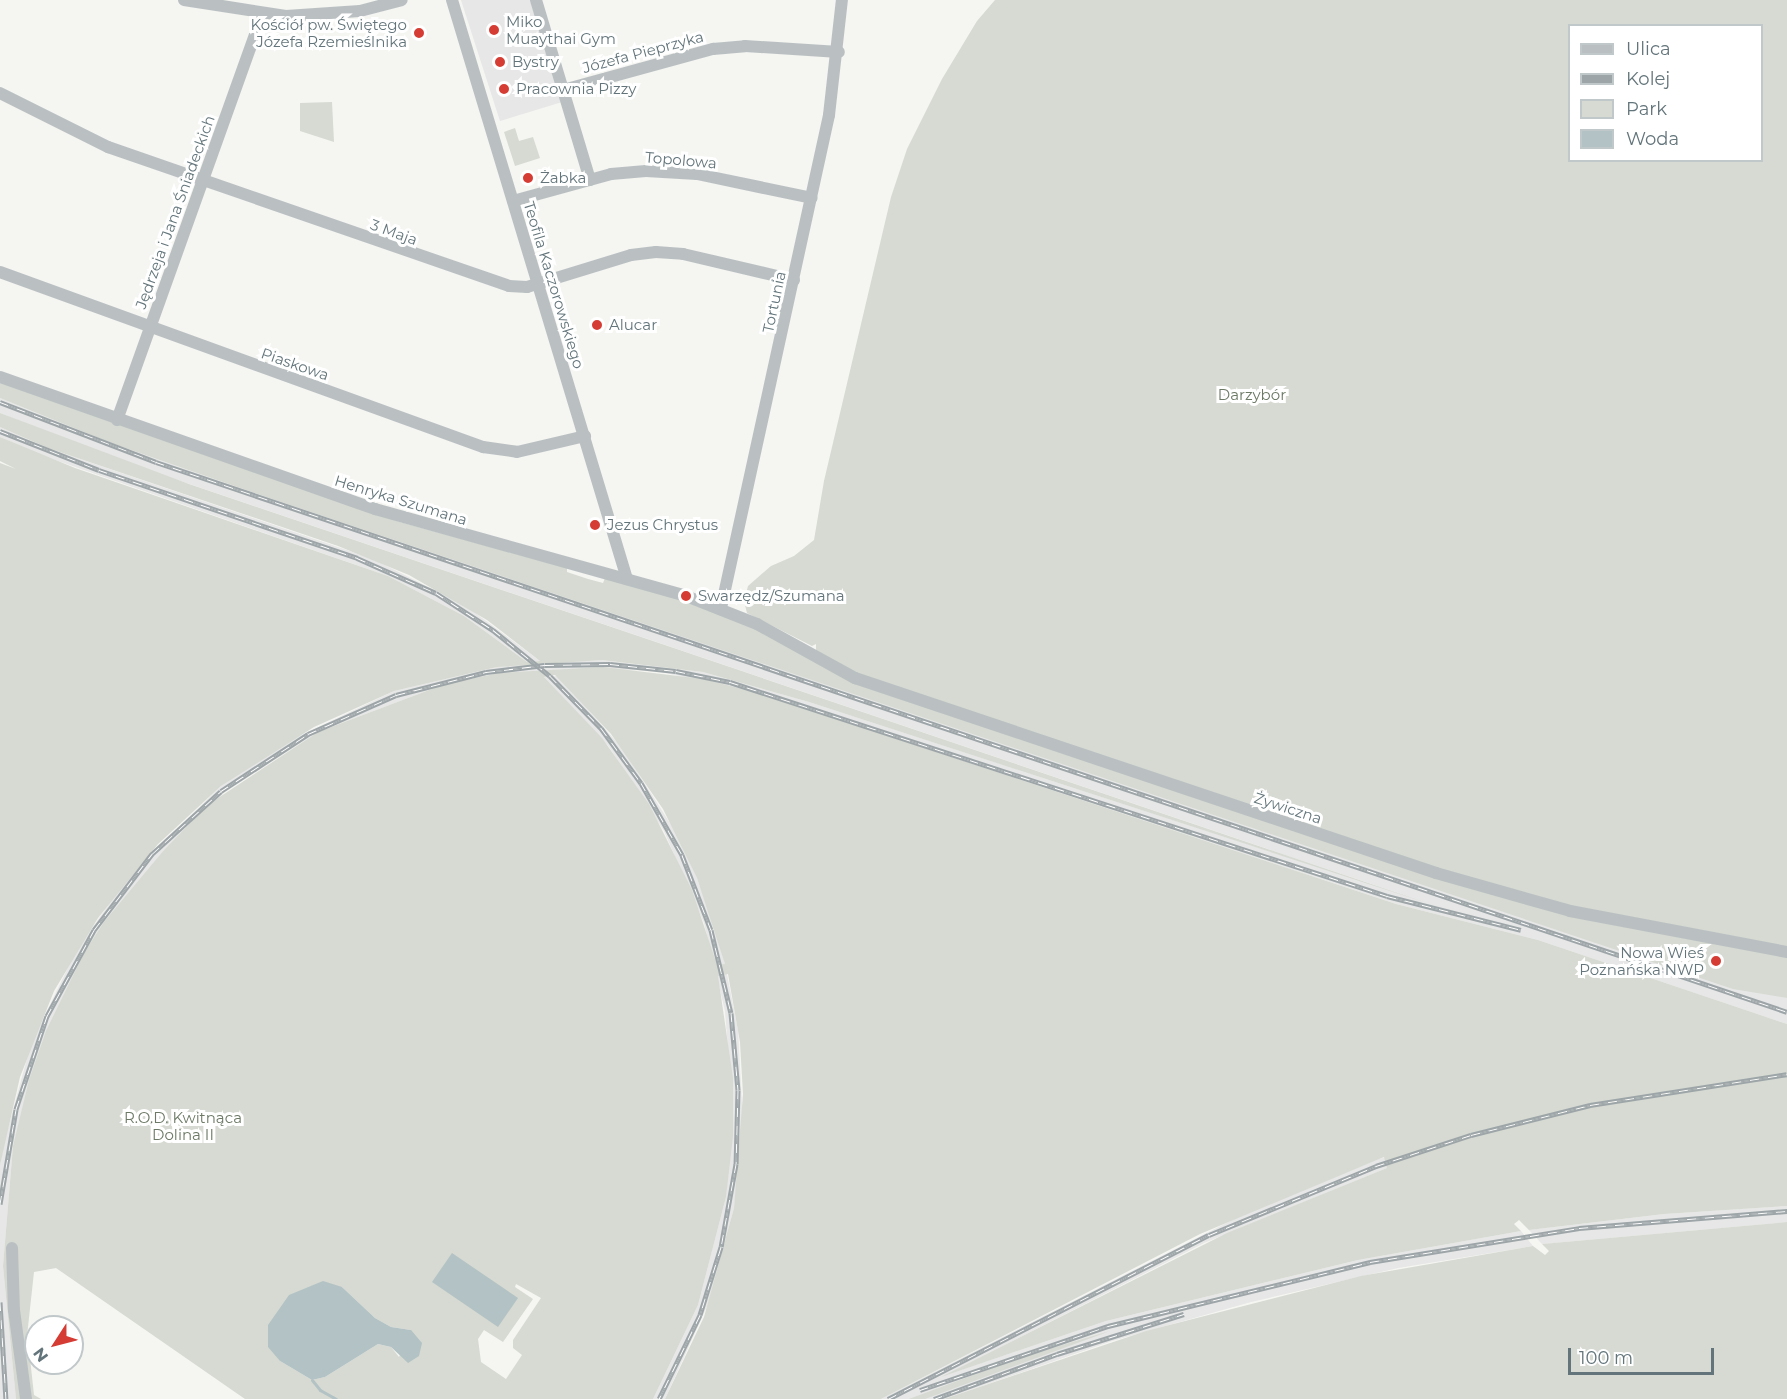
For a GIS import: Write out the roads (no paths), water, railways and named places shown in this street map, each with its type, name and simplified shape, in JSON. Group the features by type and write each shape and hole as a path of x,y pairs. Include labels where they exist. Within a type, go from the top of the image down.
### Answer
{"street":[{"path":"184,0 262,15 328,14 402,0"},
{"name":"Teofila Kaczorowskiego","path":"452,0 627,579"},
{"path":"536,0 590,180"},
{"name":"Tortunia","path":"721,608 812,198 839,52 842,0"},
{"name":"Jędrzeja i Jana Śniadeckich","path":"117,420 262,15"},
{"name":"Józefa Pieprzyka","path":"563,90 713,49 745,46 839,52"},
{"name":"3 Maja","path":"0,93 88,139 476,277 519,288 632,255 669,252 794,280"},
{"name":"Topolowa","path":"513,201 632,171 672,171 812,198"},
{"name":"Piaskowa","path":"0,272 149,328 483,447 517,452 585,436"},
{"name":"Henryka Szumana","path":"0,377 117,420 434,528 627,579 721,608 794,644"},
{"name":"Żywiczna","path":"794,644 843,672 874,685 1447,876 1570,911 1787,952"},
{"path":"12,1248 14,1310 26,1399"}],"water":[{"path":"452,1253 518,1298 498,1327 432,1282"},
{"path":"323,1281 342,1287 375,1318 391,1327 411,1330 422,1343 419,1356 408,1363 391,1347 378,1344 325,1377 312,1380 280,1361 268,1347 268,1325 289,1295"}],"waterway":[{"path":"312,1380 320,1390 336,1399"}],"railway":[{"path":"0,402 156,462 1787,1012"},
{"path":"0,431 99,470 357,558 436,593 493,630 550,676 601,728 641,783 682,855 711,930 731,1013 738,1090 736,1164 721,1247 700,1315 659,1399"},
{"path":"0,1204 16,1109 47,1016 94,930 152,854 221,791 308,734 396,695 486,672 545,665 610,664 676,671 730,682 1387,896 1521,930"},
{"path":"888,1399 1209,1235 1376,1166 1471,1135 1590,1105 1787,1074"},
{"path":"920,1390 1108,1326 1370,1262 1579,1228 1787,1211"},
{"path":"0,1302 6,1399"},
{"path":"934,1399 1057,1354 1184,1314"}],"place":[{"name":"Miko Muaythai Gym","path":"494,30"},
{"name":"Kościół pw. Świętego Józefa Rzemieślnika","path":"419,33"},
{"name":"Bystry","path":"500,62"},
{"name":"Pracownia Pizzy","path":"504,89"},
{"name":"Żabka","path":"528,178"},
{"name":"Alucar","path":"597,325"},
{"name":"Jezus Chrystus","path":"595,525"},
{"name":"Swarzędz/Szumana","path":"686,596"},
{"name":"Nowa Wieś Poznańska NWP","path":"1716,961"}],"park label":[{"name":"Darzybór","path":"1252,395"},
{"name":"R.O.D. Kwitnąca Dolina II","path":"183,1126"}]}
